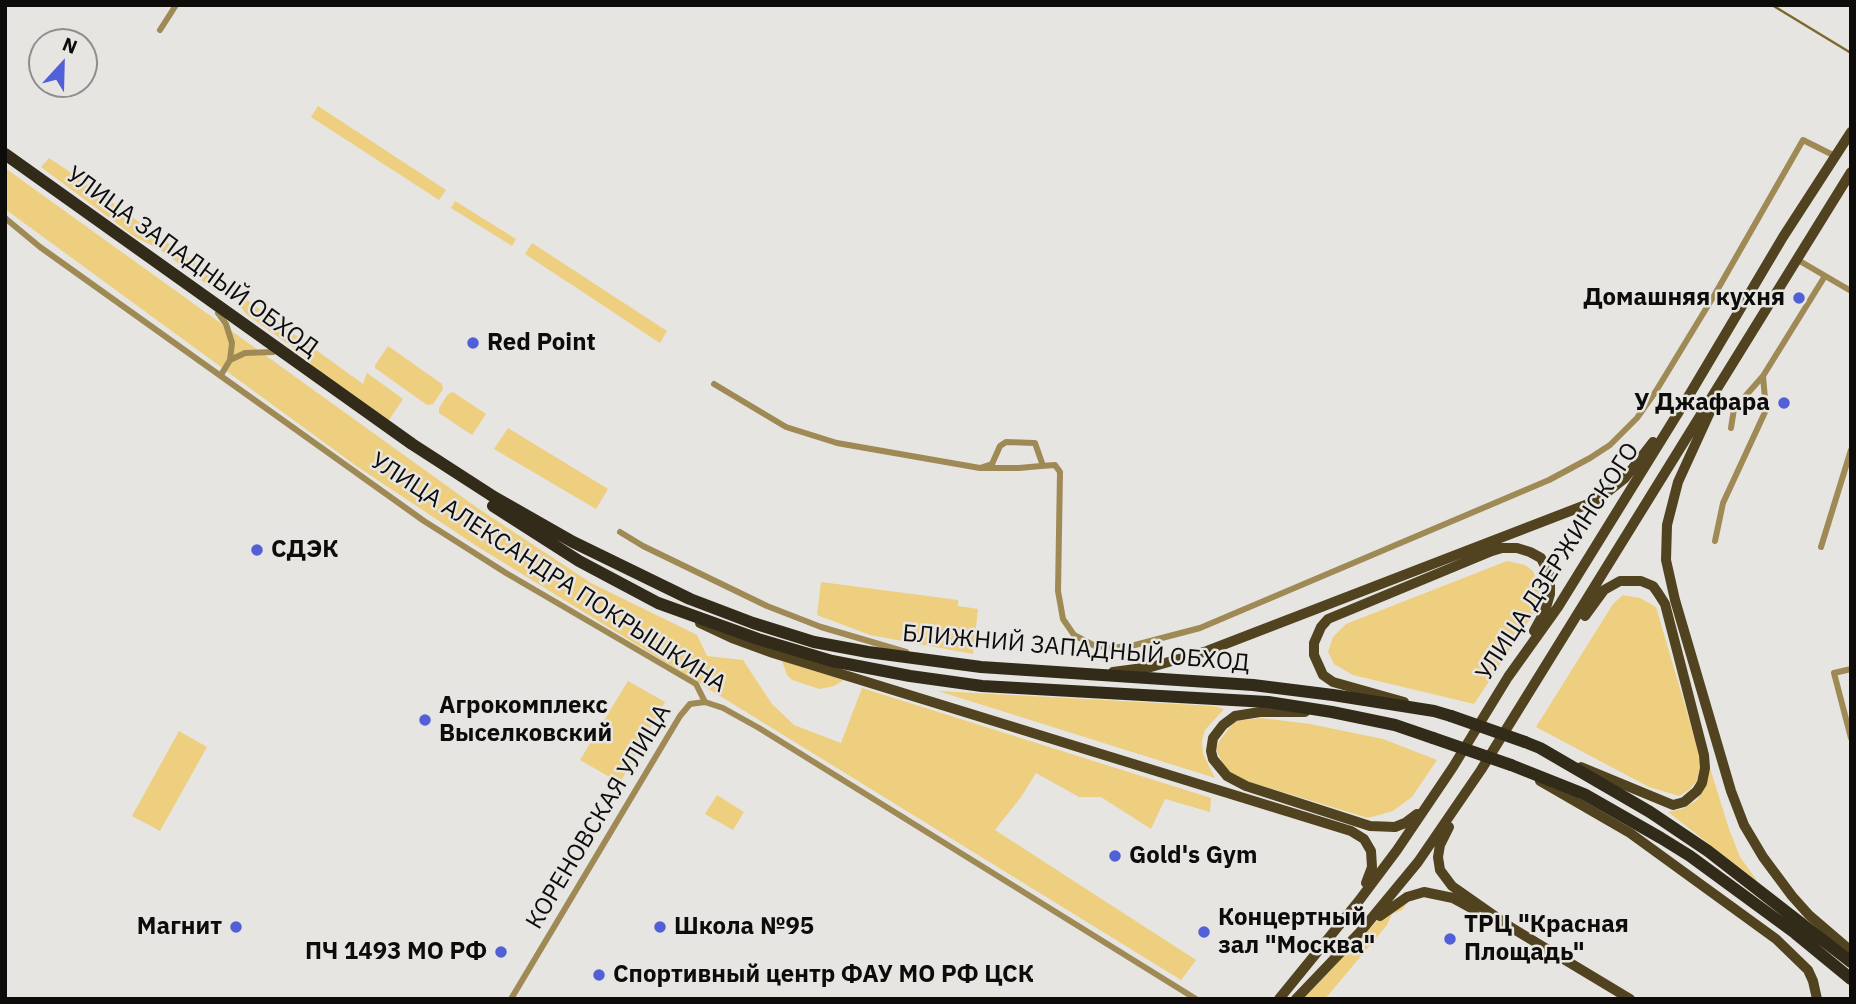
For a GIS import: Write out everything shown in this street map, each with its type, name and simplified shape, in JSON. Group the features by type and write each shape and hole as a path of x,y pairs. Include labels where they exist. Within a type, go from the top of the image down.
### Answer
{"highway":[{"name":"УЛИЦА ЗАПАДНЫЙ ОБХОД","path":"5,154 354,404"},
{"name":"УЛИЦА ЗАПАДНЫЙ ОБХОД","path":"5,162 436,468 579,561 658,603"},
{"name":"БЛИЖНИЙ ЗАПАДНЫЙ ОБХОД","path":"354,404 494,497 594,553 690,599 814,642 956,664 1253,685 1434,711 1525,742 1650,812 1708,851 1851,961"},
{"path":"658,603 758,639 871,670 982,686 1268,702 1395,725 1584,794 1690,856 1851,979"}],"main road":[{"name":"УЛИЦА ДЗЕРЖИНСКОГО","path":"1279,999 1358,902 1429,802 1508,677 1558,607 1691,392 1783,236 1851,132"},
{"name":"УЛИЦА ДЗЕРЖИНСКОГО","path":"1296,999 1361,931 1418,862 1481,770 1851,172"},
{"path":"1739,353 1678,482 1667,525 1666,560 1675,600 1731,791 1744,825 1763,857 1792,896 1809,915 1851,951"},
{"path":"1082,674 1175,662 1596,501 1631,471 1691,392"},
{"path":"1434,711 1334,682 1323,675 1314,654 1314,643 1321,627 1335,614 1492,551 1502,548 1522,549 1544,561 1551,587 1545,611 1508,677"},
{"path":"1516,715 1604,590 1620,581 1632,579 1645,582 1656,589 1665,604 1704,755 1704,776 1697,791 1684,802 1673,806 1540,748"},
{"path":"658,603 732,638 773,653 1351,831 1364,839 1373,858 1370,874 1358,902"},
{"path":"1332,712 1260,712 1235,716 1223,724 1213,738 1213,759 1234,781 1370,826 1401,825 1429,802"},
{"path":"1516,767 1630,833 1776,939 1808,970 1814,981 1817,999"},
{"path":"1481,770 1440,845 1438,857 1442,875 1452,886 1513,928 1630,999"},
{"path":"1361,931 1407,897 1424,892 1446,895 1465,904 1618,999"}],"street":[{"path":"160,30 176,5"},
{"path":"714,384 768,417 806,435 980,468 1055,465 1060,472 1058,591 1063,619 1074,635 1087,643 1112,648 1135,645 1200,628 1549,480 1590,458 1610,444 1637,418 1656,391 1803,140 1835,156"},
{"name":"УЛИЦА АЛЕКСАНДРА ПОКРЫШКИНА","path":"5,218 40,247 424,521 506,573 696,684 705,702 723,708 759,728 1196,999"},
{"path":"1798,260 1851,291"},
{"path":"1731,428 1734,410 1763,376 1825,276"},
{"path":"218,313 226,324 232,343 230,360 221,375"},
{"path":"230,360 245,353 273,352"},
{"path":"1715,541 1723,503 1766,410 1763,376"},
{"path":"980,468 992,464 1000,446 1006,442 1035,443 1041,466"},
{"path":"1821,547 1851,450"},
{"path":"620,532 655,552 767,606 821,626 956,664"},
{"path":"1851,669 1834,673 1851,738"},
{"name":"КОРЕНОВСКАЯ УЛИЦА","path":"511,999 680,716 690,704 705,702"}],"shaded area":[{"path":"318,106 446,190 439,200 311,117"},
{"path":"49,158 230,288 223,293 217,292 159,249 135,237 41,167"},
{"path":"5,168 479,509 591,583 697,635 707,656 743,660 772,704 794,725 841,743 862,688 1211,798 1210,812 1165,799 1151,829 1101,797 1079,797 1036,773 995,830 1196,960 1181,980 475,545 355,465 5,209"},
{"path":"455,201 516,239 512,246 451,208"},
{"path":"532,243 667,331 660,343 525,254"},
{"path":"243,297 363,384 367,373 403,399 389,420 315,368 302,354 246,314 240,306"},
{"path":"388,346 442,384 443,389 433,404 427,405 375,368"},
{"path":"453,392 486,414 472,435 439,413 439,408 448,394"},
{"path":"508,428 608,489 596,509 494,449"},
{"path":"1507,561 1525,565 1533,571 1539,587 1538,607 1474,704 1353,675 1334,664 1328,652 1333,637 1346,624"},
{"path":"821,582 958,600 958,606 978,609 973,654 870,635 817,615"},
{"path":"1623,595 1640,598 1656,607 1701,760 1697,781 1679,796 1649,787 1536,727 1613,604"},
{"path":"782,661 844,680 834,686 820,689 792,680"},
{"path":"628,681 665,702 620,783 580,760"},
{"path":"938,691 1214,706 1224,709 1205,730 1202,741 1203,754 1215,778"},
{"path":"1261,718 1310,724 1383,739 1437,760 1412,797 1393,811 1368,818 1247,781 1224,766 1216,749 1220,740 1235,721"},
{"path":"179,731 207,747 160,831 132,816"},
{"path":"1710,768 1740,857 1758,882 1668,812 1682,809 1697,800"},
{"path":"717,795 744,812 733,830 705,814"},
{"path":"1408,902 1402,910 1392,914 1387,925 1325,999 1303,999 1381,917"}],"waterway":[{"path":"1772,5 1851,53"}],"place":[{"name":"Домашняя кухня","path":"1799,298"},
{"name":"Red Point","path":"473,343"},
{"name":"У Джафара","path":"1784,403"},
{"name":"СДЭК","path":"257,550"},
{"name":"Агрокомплекс Выселковский","path":"425,720"},
{"name":"Gold's Gym","path":"1115,856"},
{"name":"Магнит","path":"236,927"},
{"name":"Школа №95","path":"660,927"},
{"name":"Концертный зал \"Москва\"","path":"1204,932"},
{"name":"ТРЦ \"Красная Площадь\"","path":"1450,939"},
{"name":"ПЧ 1493 МО РФ","path":"501,952"},
{"name":"Спортивный центр ФАУ МО РФ ЦСК","path":"599,975"}]}
